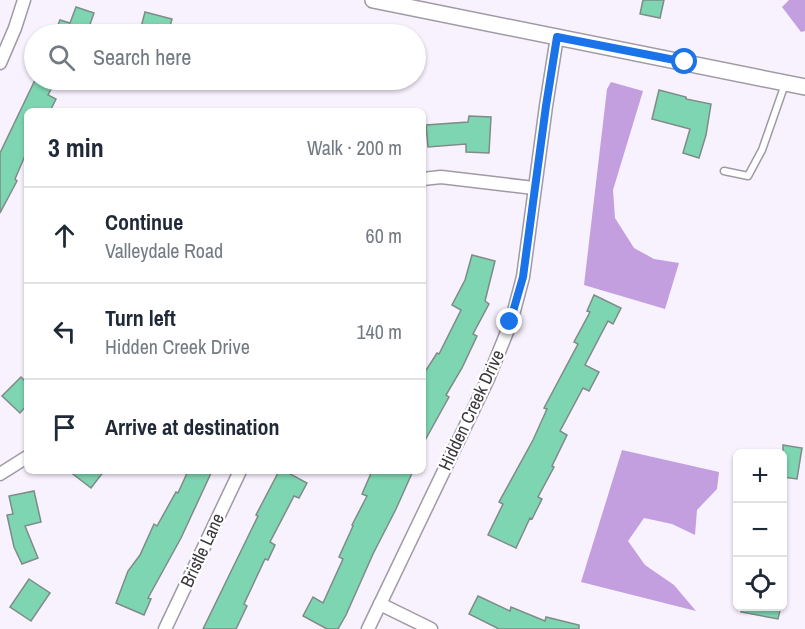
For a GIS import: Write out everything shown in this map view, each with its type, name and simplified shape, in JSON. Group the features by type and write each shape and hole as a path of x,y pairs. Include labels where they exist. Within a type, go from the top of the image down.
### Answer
{"street":[{"path":"0,63 24,0"},
{"path":"373,0 805,87"},
{"name":"Hidden Creek Drive","path":"368,629 488,379 510,322 523,277 557,37"},
{"path":"426,179 441,177 534,188"},
{"path":"0,474 24,459"},
{"name":"Bristle Lane","path":"165,629 239,474"},
{"path":"380,604 431,629"}],"lane":[{"path":"724,171 748,176 762,150 785,83"}],"shaded area":[{"path":"789,0 805,0 805,31 801,32 782,7"},
{"path":"611,82 643,91 613,190 615,218 634,248 654,259 679,263 665,309 584,285 607,89"},
{"path":"622,450 719,472 717,489 697,510 695,535 672,524 644,518 628,541 645,565 674,585 696,611 581,582"}],"building":[{"path":"643,0 664,0 660,18 640,14"},
{"path":"76,7 94,13 90,24 58,24 60,20 70,23"},
{"path":"145,12 172,19 171,24 142,24"},
{"path":"30,90 51,90 48,95 56,99 52,108 24,108 24,158 15,179 17,181 0,213 0,153"},
{"path":"659,90 711,104 706,135 699,158 683,153 690,129 652,119"},
{"path":"469,116 491,117 489,153 466,152 466,144 428,147 426,125 468,122"},
{"path":"472,255 495,261 485,301 489,304 473,334 477,336 446,395 449,397 426,439 426,370 437,353 439,354 461,310 452,305 465,280"},
{"path":"594,295 621,308 613,324 608,321 585,365 599,372 589,391 583,388 560,431 567,435 538,497 542,499 516,548 488,535 503,504 499,502 533,440 547,409 544,408 578,344 574,342 590,312 587,311"},
{"path":"21,377 24,380 24,408 20,413 2,396"},
{"path":"783,445 802,448 797,479 787,478 787,449 783,449"},
{"path":"73,474 102,474 91,488"},
{"path":"187,474 211,474 181,538 148,598 151,599 144,615 116,603 128,571 140,555 154,524 157,526 176,492 178,493"},
{"path":"277,474 290,474 307,483 299,498 294,496 270,542 275,545 268,560 265,559 244,604 247,606 236,629 203,629 258,516 256,515"},
{"path":"371,474 412,474 346,615 338,629 327,629 303,616 313,597 323,603 343,559 339,557 352,525 367,496 362,494"},
{"path":"34,491 41,522 25,526 38,558 22,564 14,547 7,515 13,514 9,496"},
{"path":"29,579 50,593 31,621 10,607"},
{"path":"478,596 510,611 511,607 545,621 546,617 579,625 579,629 499,629 469,614"},
{"path":"741,611 780,611 778,619"}],"route":[{"path":"510,322 523,277 529,244 534,188 557,37 685,62"}]}
